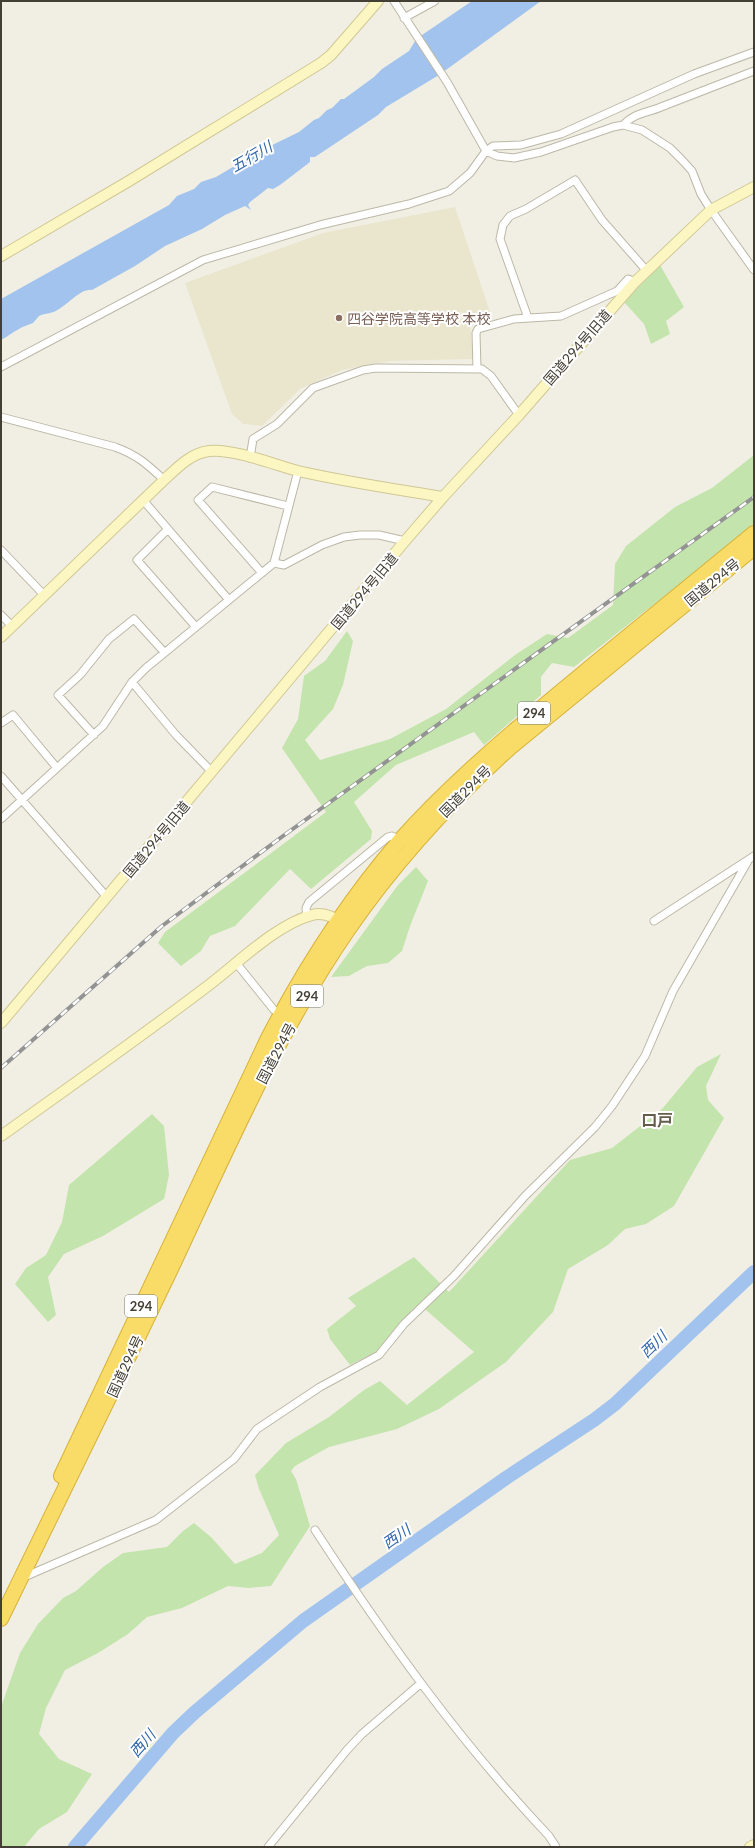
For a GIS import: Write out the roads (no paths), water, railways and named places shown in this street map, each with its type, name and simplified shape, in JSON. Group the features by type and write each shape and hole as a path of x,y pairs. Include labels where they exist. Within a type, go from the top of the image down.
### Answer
{"highway":[{"name":"国道294号","path":"1,1619 111,1396 268,1067 345,924 400,840 450,789 505,738 754,533"},
{"name":"国道294号","path":"1,1598 52,1495 253,1068 296,985 345,924 452,802 487,768 754,548"}],"street":[{"path":"1,256 129,181 321,63 331,55 378,1"},
{"path":"394,1 447,82 486,151 497,156 514,158 541,152 623,125 629,118 638,114 657,109 754,71"},
{"path":"404,18 435,1"},
{"path":"1,368 203,260 320,225 409,204 448,191 470,173 486,151 493,146 521,145 561,134 694,74 754,52"},
{"path":"623,125 642,130 670,148 692,171 701,194 711,210 754,270"},
{"path":"528,318 500,239 503,225 510,216 526,209 575,180 602,220 646,270"},
{"name":"国道294号旧道","path":"1,1023 405,541 443,497 519,415 635,282 711,210 754,187"},
{"path":"478,368 476,330 495,323 564,315 616,291 628,279 635,282"},
{"path":"250,458 253,439 277,424 313,388 363,370 376,368 478,368 486,371 491,376 519,415"},
{"path":"1,417 133,453 143,460 164,480"},
{"path":"1,637 164,480 190,458 208,451 230,452 328,477 443,497"},
{"path":"1,819 103,726 132,682 164,652 274,563 298,470"},
{"path":"262,573 198,500 212,487 288,506"},
{"path":"143,500 229,600"},
{"path":"168,529 137,560 196,627"},
{"path":"274,563 284,565 322,545 344,537 379,535 405,541"},
{"path":"1,550 44,595"},
{"path":"1,615 12,626"},
{"path":"94,735 58,695 80,675 109,639 134,619 164,652"},
{"path":"132,682 176,735 212,772"},
{"path":"1,723 13,715 57,768"},
{"path":"1,776 107,897"},
{"path":"307,917 306,908 309,902 388,837 392,836 400,840"},
{"path":"654,921 751,859"},
{"path":"21,1578 156,1520 234,1459 257,1429 320,1387 379,1355 404,1324 454,1276 525,1196 595,1127 612,1106 645,1056 672,991 751,859"},
{"path":"1,1136 237,964 276,932 307,917 322,913 345,924"},
{"path":"237,964 274,1010 281,1014"},
{"path":"315,1530 420,1684 490,1771 549,1836 556,1847"},
{"path":"268,1847 347,1750 362,1734 420,1684"},
{"path":"750,1847 754,1845"}],"water":[{"path":"472,1 541,1 439,75 386,107 378,115 315,157 310,157 310,162 280,185 273,189 268,188 250,202 248,205 251,210 245,206 225,215 202,229 165,246 135,266 92,290 84,291 57,311 39,316 33,323 21,328 1,340 1,299 169,205 177,196 194,189 201,182 216,177 260,151 299,132 314,120 319,118 327,110 332,108 341,99 344,99 374,77 382,69 409,51 415,41 422,35"}],"waterway":[{"name":"西川","path":"75,1847 173,1733 194,1713 303,1621 506,1478 594,1420 615,1404 754,1272"}],"railway":[{"path":"1,1068 162,926 283,836 754,497"}],"place":[{"name":"四谷学院高等学校 本校","path":"339,318"}],"district":[{"name":"口戸","path":"657,1119"}],"water label":[{"name":"五行川","path":"251,156"}]}
